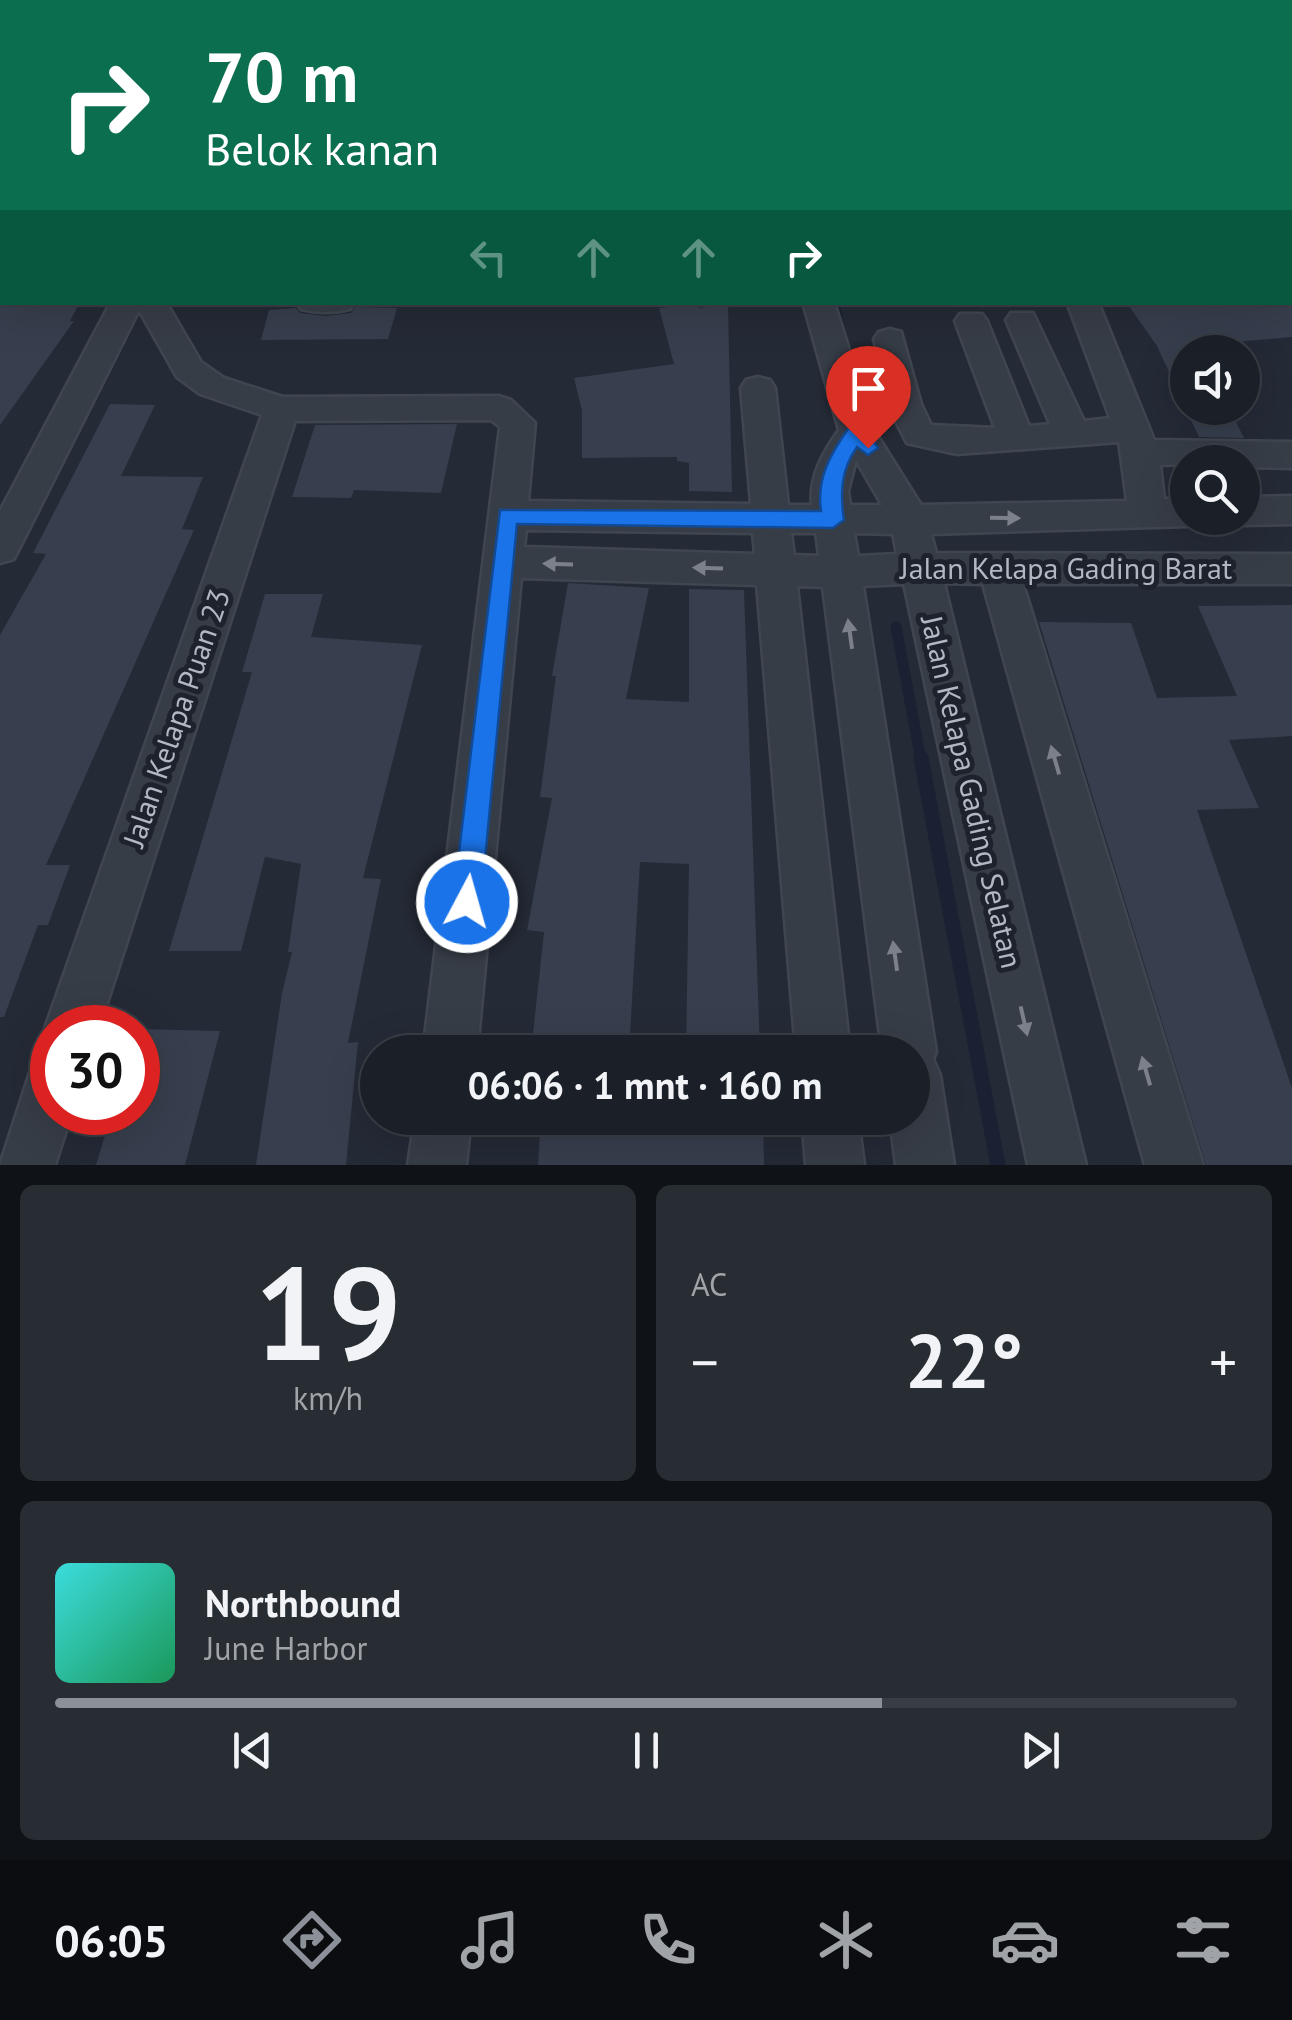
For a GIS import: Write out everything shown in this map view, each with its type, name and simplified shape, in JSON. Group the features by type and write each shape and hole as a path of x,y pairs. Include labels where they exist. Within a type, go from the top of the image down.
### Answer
{"street":[{"path":"0,548 124,305"},
{"path":"152,305 188,368 212,386 281,409 499,408 518,423 452,1035"},
{"name":"Jalan Kelapa Gading Selatan","path":"819,305 857,431 908,516 1057,1165"},
{"path":"1083,305 1137,440 1146,513"},
{"path":"1022,320 1072,434"},
{"path":"971,321 1016,438"},
{"path":"890,339 910,424 920,436 937,442 1072,434 1292,454"},
{"path":"758,388 821,1035"},
{"name":"Jalan Kelapa Puan 23","path":"80,1005 281,409"},
{"path":"857,431 839,457 829,491 907,1035"},
{"name":"Jalan Kelapa Gading Barat","path":"1260,511 1292,510"},
{"name":"Jalan Kelapa Gading Barat","path":"508,516 833,520 1170,512"},
{"name":"Jalan Kelapa Gading Barat","path":"505,562 841,572 920,568 1292,569"},
{"path":"999,568 1174,1165"},
{"path":"26,1165 36,1135"},
{"path":"437,1165 441,1135"},
{"path":"831,1135 834,1165"},
{"path":"921,1135 925,1165"}],"building":[{"path":"0,305 78,305 70,321 74,321 0,425"},
{"path":"728,305 732,492 689,491 689,463 677,461 677,457 582,458 582,411 574,378 674,364 659,308"},
{"path":"1128,305 1292,305 1292,337 1260,340 1260,335 1170,335 1170,374 1157,346"},
{"path":"355,307 397,308 388,339 261,340 269,310 296,308 300,313 326,316 351,313"},
{"path":"110,404 155,405 121,476 203,477 182,529 194,530 46,865 70,865 48,925 38,925 4,1017 0,1017 0,635 46,554 33,553"},
{"path":"457,424 441,493 354,490 351,498 292,497 315,425"},
{"path":"1193,425 1238,425 1244,438 1199,437"},
{"path":"568,583 649,588 626,699 689,702 689,589 744,590 759,1035 686,1035 689,864 640,862 630,1035 533,1035 544,932 527,930 552,798 540,797 556,676 552,676"},
{"path":"265,594 323,594 311,637 422,645 363,878 381,879 348,1043 358,1042 346,1165 256,1165 282,993 292,952 288,952 301,864 265,857 241,951 169,951 252,672 242,672"},
{"path":"1292,605 1292,736 1229,740 1259,808 1197,810 1292,1088 1292,1165 1206,1165 1039,622 1131,623 1157,698 1237,696 1198,606"},
{"path":"160,1030 220,1031 185,1165 96,1165 105,1135 160,1135"},
{"path":"540,1135 763,1135 764,1165 538,1165"}],"waterway":[{"path":"836,305 839,324"},
{"path":"896,627 921,760"},
{"path":"921,758 998,1165"}],"route":[{"path":"467,902 508,516 833,520 829,491 839,457 857,431 868,448"}]}
